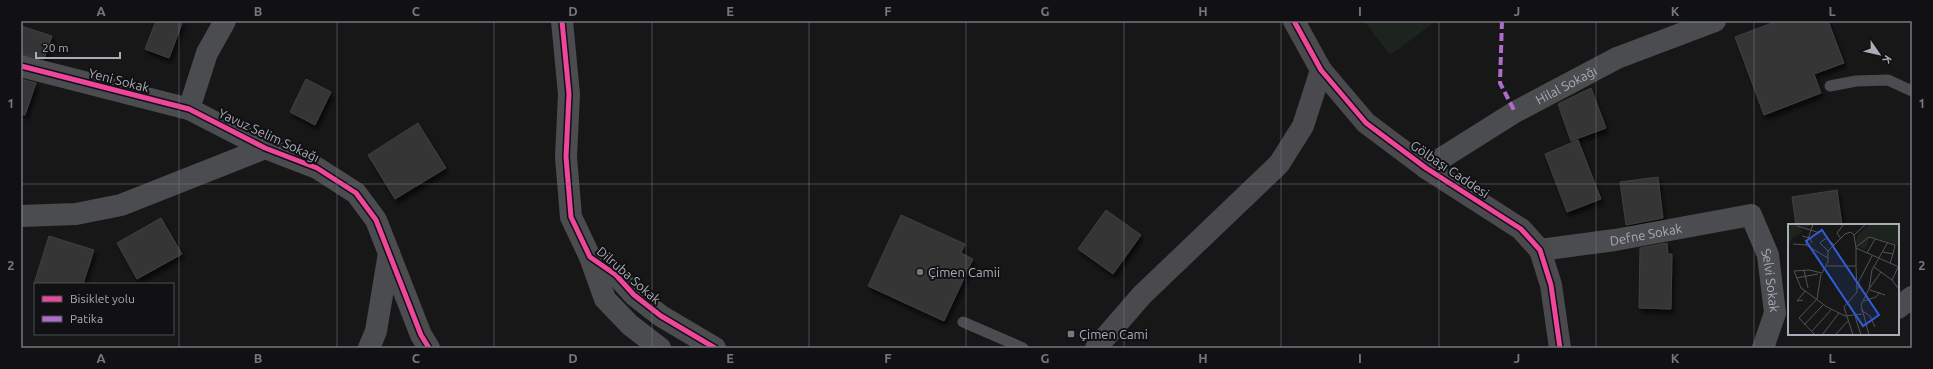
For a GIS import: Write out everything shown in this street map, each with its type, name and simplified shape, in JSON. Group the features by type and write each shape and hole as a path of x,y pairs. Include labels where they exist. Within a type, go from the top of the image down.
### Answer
{"street":[{"path":"189,109 207,53 225,21"},
{"name":"Dilruba Sokak","path":"562,21 569,94 566,157 571,217 590,257 616,275 634,295 661,316 715,348"},
{"name":"Gölbaşı Caddesi","path":"1294,21 1321,70 1366,123 1426,168 1521,229 1540,250 1550,285 1560,348"},
{"name":"Hilal Sokağı","path":"1426,168 1515,112 1618,58 1715,21"},
{"name":"Yeni Sokak","path":"21,66 189,109"},
{"path":"1096,348 1142,295 1279,164 1303,126 1321,70"},
{"name":"Yavuz Selim Sokağı","path":"189,109 265,148 317,168 356,193 376,220 421,335 428,348"},
{"path":"21,216 76,214 122,205 265,148"},
{"name":"Defne Sokak","path":"1540,250 1615,240 1751,215"},
{"name":"Selvi Sokak","path":"1751,215 1768,255 1775,313 1763,348"},
{"path":"369,348 376,331 389,253"},
{"path":"590,257 605,300 630,325 660,348"},
{"path":"1899,307 1912,297"}],"lane":[{"path":"1830,86 1856,81 1888,80 1912,91"},
{"path":"963,322 1023,348"}],"shaded area":[{"path":"1364,21 1436,21 1390,55"}],"building":[{"path":"156,21 183,21 169,58 145,49"},
{"path":"1777,21 1828,21 1844,63 1814,74 1821,93 1764,115 1735,37"},
{"path":"21,26 52,36 44,59 21,54"},
{"path":"21,79 36,83 25,115 21,114"},
{"path":"306,79 331,92 315,125 290,112"},
{"path":"1591,88 1606,128 1571,141 1558,104"},
{"path":"418,123 446,168 395,199 368,155"},
{"path":"1578,140 1601,199 1567,212 1545,154"},
{"path":"1658,177 1663,218 1626,225 1620,182"},
{"path":"1837,190 1842,224 1796,224 1792,197"},
{"path":"1106,210 1141,235 1113,274 1078,249"},
{"name":"Çimen Camii","path":"901,215 965,244 961,253 973,259 944,321 868,286"},
{"path":"161,218 182,254 137,279 117,243"},
{"path":"49,236 94,250 83,283 34,283"},
{"path":"1667,243 1668,254 1672,254 1671,309 1639,308 1640,248"}],"marked path":[{"path":"1502,21 1500,83 1515,112"}],"cycle path":[{"path":"562,21 569,94 566,157 571,217 590,257 616,275 634,295 661,316 715,348"},
{"path":"1294,21 1321,70 1366,123 1426,168 1521,229 1540,250 1551,285 1560,348"},
{"path":"21,66 189,109 265,148 317,168 356,193 376,220 421,335 429,348"}],"place":[{"name":"Çimen Camii","path":"920,272"},
{"name":"Çimen Cami","path":"1071,334"}]}
